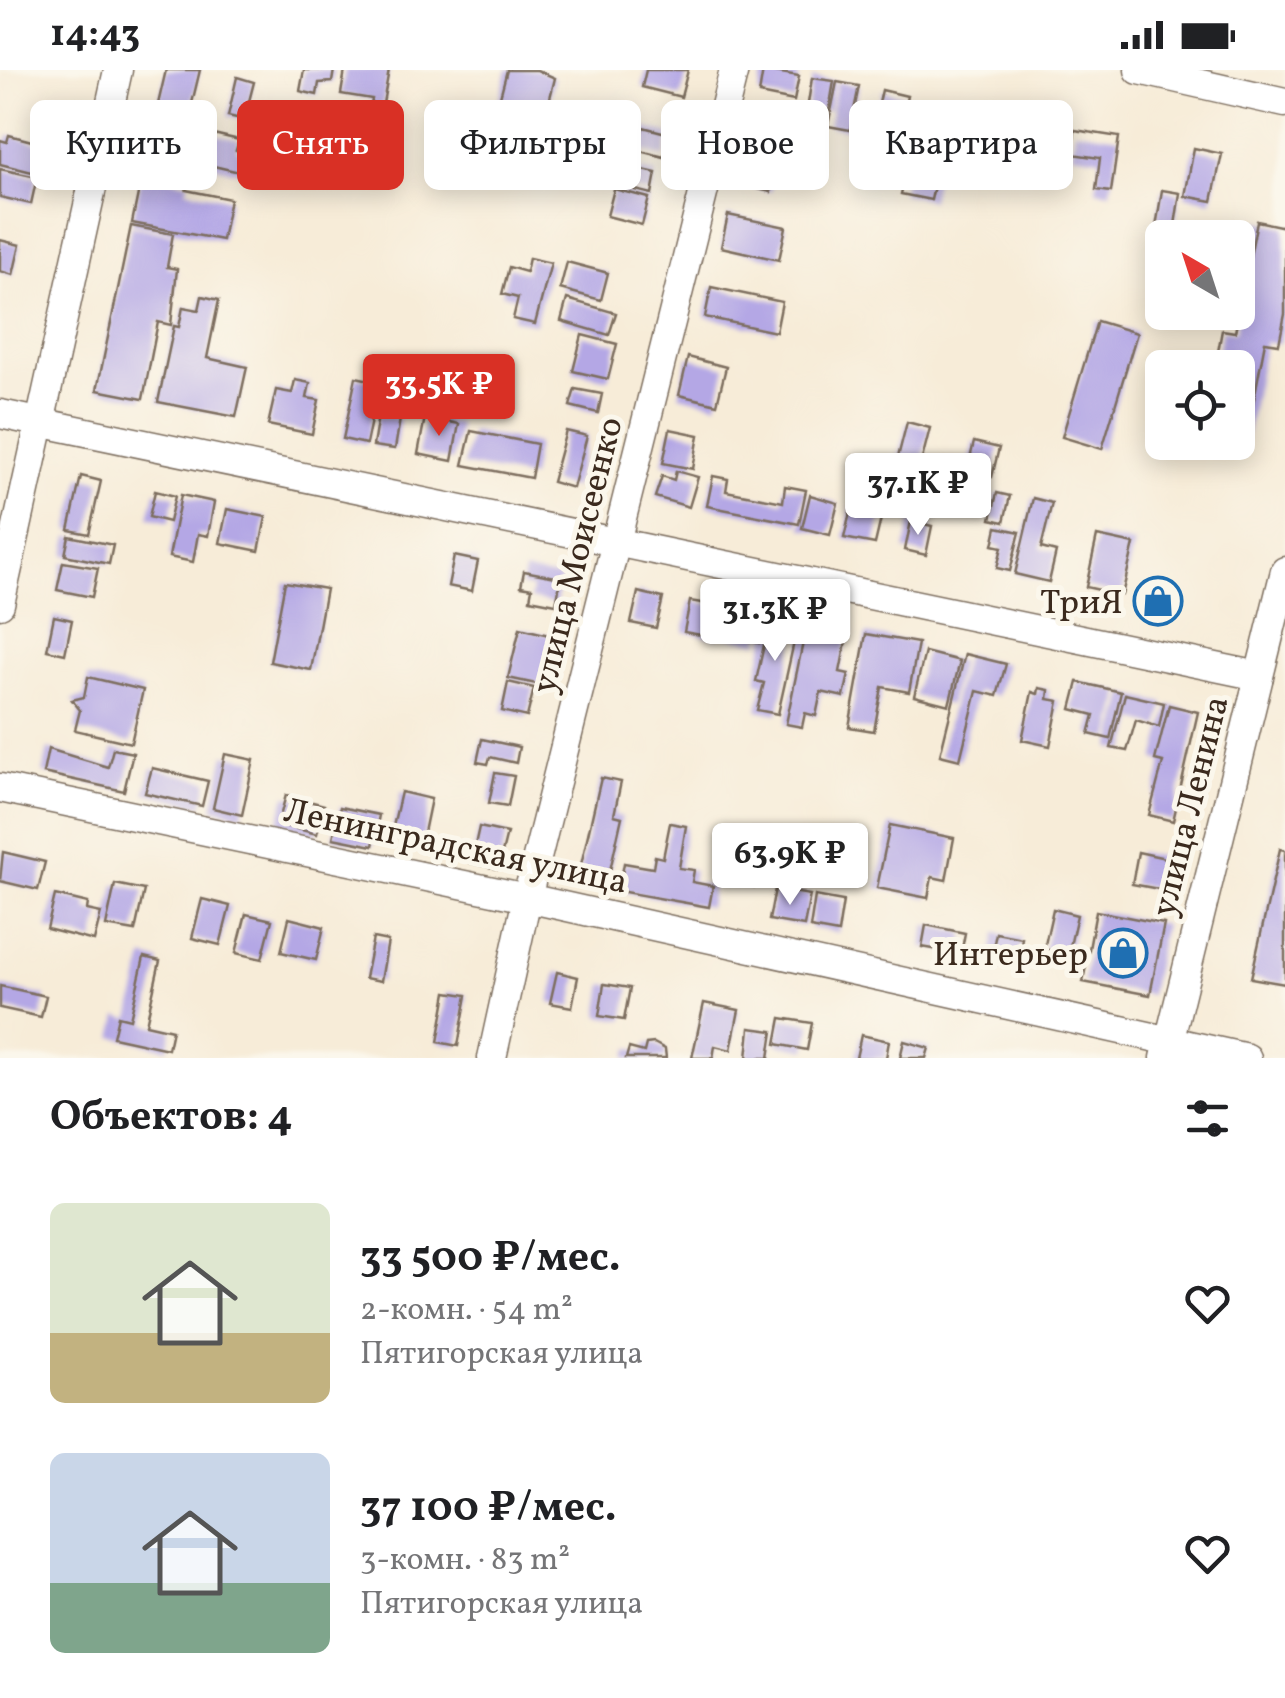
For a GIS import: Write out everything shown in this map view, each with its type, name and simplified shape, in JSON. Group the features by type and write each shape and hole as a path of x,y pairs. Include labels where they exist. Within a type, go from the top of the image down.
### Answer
{"street":[{"path":"0,604 118,70"},
{"name":"улица Моисеенко","path":"492,1058 528,898 734,70"},
{"path":"1139,70 1285,104"},
{"path":"0,414 1259,676"},
{"name":"улица Ленина","path":"1167,1048 1285,573"},
{"name":"Ленинградская улица","path":"0,788 528,898 1167,1048 1247,1058"}],"building":[{"path":"166,70 200,70 193,100 159,100"},
{"path":"304,70 334,70 332,82 319,83 317,95 300,91"},
{"path":"345,70 389,70 384,100 341,94"},
{"path":"507,70 537,70 555,78 550,100 499,100"},
{"path":"646,70 688,70 681,97 642,87"},
{"path":"763,70 799,76 794,100 759,94"},
{"path":"237,77 254,82 249,100 237,100 237,118 228,116"},
{"path":"812,78 834,81 829,111 829,100 809,100"},
{"path":"837,82 859,86 856,100 849,100 849,130 829,126"},
{"path":"882,90 907,96 906,100 880,100"},
{"path":"643,127 661,132 661,156 641,151"},
{"path":"1075,130 1119,137 1111,192 1096,190 1100,158 1073,154"},
{"path":"9,135 30,141 30,172 0,164 0,140 7,142"},
{"path":"217,135 237,140 237,171 217,167"},
{"path":"1194,148 1222,154 1212,201 1185,196"},
{"path":"0,169 30,175 30,190 34,190 31,204 0,197"},
{"path":"641,170 656,173 652,194 636,190 641,190"},
{"path":"139,190 186,190 230,199 222,240 132,223"},
{"path":"614,190 649,198 642,225 607,216"},
{"path":"902,190 933,190 931,200 901,194"},
{"path":"1162,190 1180,193 1176,220 1157,220"},
{"path":"728,215 786,227 779,260 721,247"},
{"path":"1257,221 1285,227 1285,314 1279,344 1265,342 1255,394 1255,350 1218,350 1222,330 1255,330"},
{"path":"131,226 173,234 167,267 177,269 171,325 158,322 143,399 97,390"},
{"path":"0,240 20,245 13,275 0,271"},
{"path":"529,258 551,263 535,324 513,319 518,298 502,294 509,267 526,272"},
{"path":"567,262 608,273 601,300 560,289"},
{"path":"711,287 782,302 776,332 705,317"},
{"path":"202,296 219,300 207,358 247,367 236,417 158,402 174,326 179,327 183,307 199,310"},
{"path":"567,299 616,313 609,335 561,321"},
{"path":"1097,321 1137,333 1102,449 1062,437"},
{"path":"582,335 617,344 608,379 573,371"},
{"path":"688,357 726,367 717,404 679,395"},
{"path":"356,377 379,382 366,444 343,439"},
{"path":"295,380 310,383 307,398 319,400 312,434 268,425 276,390 292,393"},
{"path":"575,389 602,394 598,413 570,406"},
{"path":"378,416 400,419 395,449 373,446"},
{"path":"425,417 459,424 452,461 418,454"},
{"path":"907,422 930,428 911,502 888,496"},
{"path":"670,429 699,435 693,469 663,463"},
{"path":"471,431 537,444 531,478 463,465"},
{"path":"566,431 587,436 573,488 552,482"},
{"path":"974,442 999,448 992,477 967,471"},
{"path":"676,471 698,477 689,507 655,497 662,476 674,480"},
{"path":"81,476 101,481 89,534 69,530"},
{"path":"713,476 728,479 726,491 783,502 785,486 806,490 799,524 707,506"},
{"path":"155,491 175,496 169,522 149,517"},
{"path":"997,493 1010,496 1004,522 991,519"},
{"path":"181,495 214,502 208,536 198,534 193,562 169,557"},
{"path":"810,495 838,503 830,535 802,528"},
{"path":"1033,498 1052,503 1041,548 1056,552 1049,582 1015,574"},
{"path":"852,504 883,510 875,544 844,538"},
{"path":"227,509 266,517 259,551 220,543"},
{"path":"911,521 932,526 926,555 905,550"},
{"path":"997,527 1020,532 1010,571 997,568 1002,547 993,545"},
{"path":"69,536 113,545 109,564 65,555"},
{"path":"1097,536 1134,544 1122,595 1086,587"},
{"path":"454,556 478,561 472,591 448,586"},
{"path":"63,562 98,568 92,597 57,590"},
{"path":"524,571 561,578 556,604 530,599 532,588 521,586"},
{"path":"285,582 326,589 311,670 270,662"},
{"path":"638,592 663,598 656,628 631,623"},
{"path":"690,601 724,607 718,638 684,632"},
{"path":"734,608 765,614 759,643 728,637"},
{"path":"54,616 72,620 65,654 47,650"},
{"path":"770,618 798,624 778,714 757,710 764,683 756,681"},
{"path":"807,623 848,631 840,672 849,674 844,697 821,692 816,716 805,713 802,727 786,724"},
{"path":"520,628 553,636 541,685 508,678"},
{"path":"866,634 918,643 909,692 882,687 874,731 849,727"},
{"path":"925,652 960,661 949,705 914,696"},
{"path":"965,654 1006,664 997,696 977,691 960,760 940,755"},
{"path":"88,677 143,690 131,743 75,730 80,710 72,700 84,697"},
{"path":"508,682 534,688 527,717 502,711"},
{"path":"1078,682 1121,692 1110,739 1089,734 1094,715 1071,709"},
{"path":"1039,688 1049,690 1048,699 1059,701 1050,746 1022,740 1032,692 1038,694"},
{"path":"1125,694 1164,703 1159,727 1136,720 1127,751 1111,748"},
{"path":"1169,705 1198,712 1173,821 1149,815 1163,762 1155,760"},
{"path":"482,739 519,747 516,763 490,757 488,764 477,762"},
{"path":"48,749 108,767 113,749 133,753 124,791 43,773"},
{"path":"225,754 254,760 242,815 213,808"},
{"path":"152,768 208,781 202,806 145,793"},
{"path":"495,773 514,776 508,806 489,803"},
{"path":"601,778 621,782 614,815 622,817 606,888 577,882"},
{"path":"401,792 431,799 422,842 391,835"},
{"path":"286,795 324,805 317,834 278,824"},
{"path":"340,807 379,815 373,846 333,838"},
{"path":"670,823 686,826 679,868 694,870 692,882 713,886 709,907 619,891 624,863 653,868 655,856 663,858"},
{"path":"890,825 954,838 946,880 932,877 928,898 877,888"},
{"path":"479,827 507,833 498,869 471,863"},
{"path":"746,830 763,833 754,887 736,884"},
{"path":"1280,849 1285,850 1285,984 1251,978"},
{"path":"3,852 45,862 38,890 0,881"},
{"path":"1138,852 1170,859 1164,890 1132,884"},
{"path":"115,884 144,890 135,931 106,926"},
{"path":"775,889 810,895 804,926 769,920"},
{"path":"55,895 88,903 87,910 101,913 94,941 47,929"},
{"path":"815,896 843,901 838,933 810,928"},
{"path":"202,899 230,906 220,945 192,938"},
{"path":"1053,909 1077,915 1068,955 1044,949"},
{"name":"Интерьер","path":"1096,911 1164,924 1150,995 1083,982"},
{"path":"246,914 272,920 262,959 236,953"},
{"path":"289,918 324,927 316,960 281,952"},
{"path":"926,925 965,933 961,954 922,947"},
{"path":"996,933 1022,938 1016,968 990,963"},
{"path":"373,938 388,941 381,981 365,978"},
{"path":"144,957 160,961 146,1024 172,1030 168,1049 113,1037 118,1016 130,1019"},
{"path":"557,972 578,977 572,1007 550,1003"},
{"path":"604,984 630,988 624,1020 599,1016"},
{"path":"0,986 46,996 41,1017 0,1008"},
{"path":"447,992 467,995 458,1046 438,1042"},
{"path":"704,1003 739,1010 731,1050 715,1046 713,1058 692,1058"},
{"path":"781,1018 812,1023 807,1050 776,1044"},
{"path":"750,1028 773,1031 769,1058 747,1058"},
{"path":"861,1035 889,1041 886,1058 856,1058"},
{"path":"904,1041 929,1048 926,1058 900,1058"},
{"path":"654,1043 665,1049 666,1058 626,1058 629,1048 644,1052 646,1044"}],"place":[{"name":"ТриЯ","path":"1158,601"},
{"name":"Интерьер","path":"1123,953"}]}
